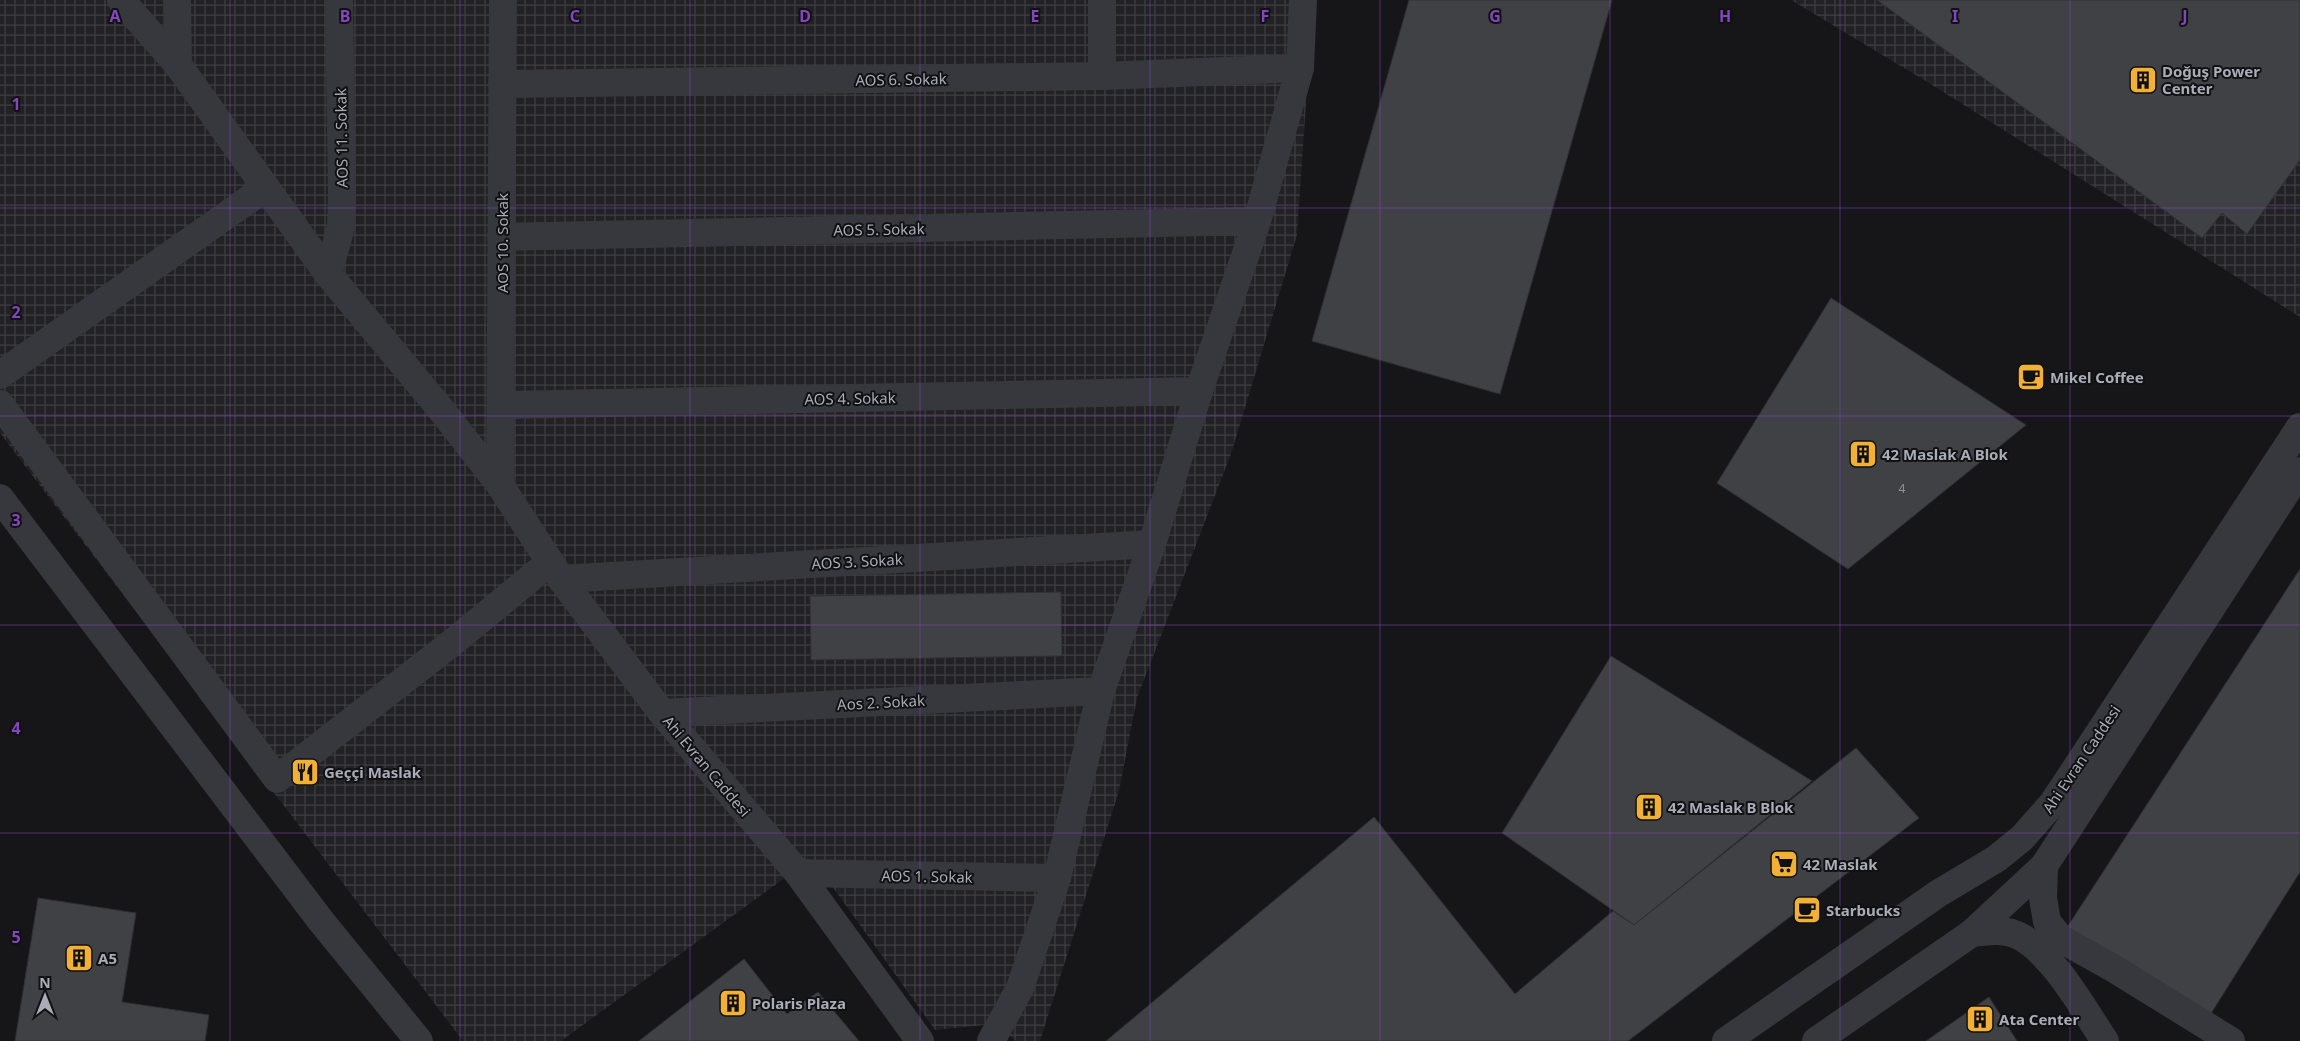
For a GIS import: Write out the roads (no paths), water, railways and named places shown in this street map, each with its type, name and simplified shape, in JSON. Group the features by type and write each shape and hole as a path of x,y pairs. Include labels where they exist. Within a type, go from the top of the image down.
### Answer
{"street":[{"name":"Ahi Evran Caddesi","path":"121,0 178,65 264,188 328,274 439,408 500,486 556,570 662,713 798,873 920,1041"},
{"path":"178,0 178,65"},
{"name":"AOS 11. Sokak","path":"328,274 341,227 339,0"},
{"name":"AOS 10. Sokak","path":"500,486 503,0"},
{"path":"1102,0 1102,76"},
{"path":"990,1041 1020,988 1056,878 1101,691 1152,544 1199,391 1257,221 1300,68 1303,0"},
{"name":"AOS 6. Sokak","path":"502,84 1102,76 1300,68"},
{"path":"0,375 264,188"},
{"name":"AOS 5. Sokak","path":"501,237 1257,221"},
{"name":"AOS 4. Sokak","path":"502,405 1199,391"},
{"path":"0,404 277,779 453,642 556,570"},
{"name":"Ahi Evran Caddesi","path":"1726,1041 1940,893 1996,859 2022,838 2053,803 2300,427"},
{"name":"Ahi Evran Caddesi","path":"1816,1041 1972,933 2044,866 2300,471"},
{"path":"0,498 321,921 418,1041"},
{"name":"AOS 3. Sokak","path":"556,570 1152,544"},
{"name":"Aos 2. Sokak","path":"662,713 1101,691"},
{"path":"2044,866 2043,898 2047,922 2061,939 2114,968 2231,1041"},
{"name":"AOS 1. Sokak","path":"798,873 1056,878"},
{"path":"1972,933 1994,930 2020,936 2034,946 2062,977 2105,1041"}],"place":[{"name":"Doğuş Power Center","path":"2143,80"},
{"name":"Mikel Coffee","path":"2031,377"},
{"name":"42 Maslak A Blok","path":"1863,454"},
{"name":"Geççi Maslak","path":"305,772"},
{"name":"42 Maslak B Blok","path":"1649,807"},
{"name":"42 Maslak","path":"1784,864"},
{"name":"Starbucks","path":"1807,910"},
{"name":"A5","path":"79,958"},
{"name":"Polaris Plaza","path":"733,1003"},
{"name":"Ata Center","path":"1980,1019"}]}
